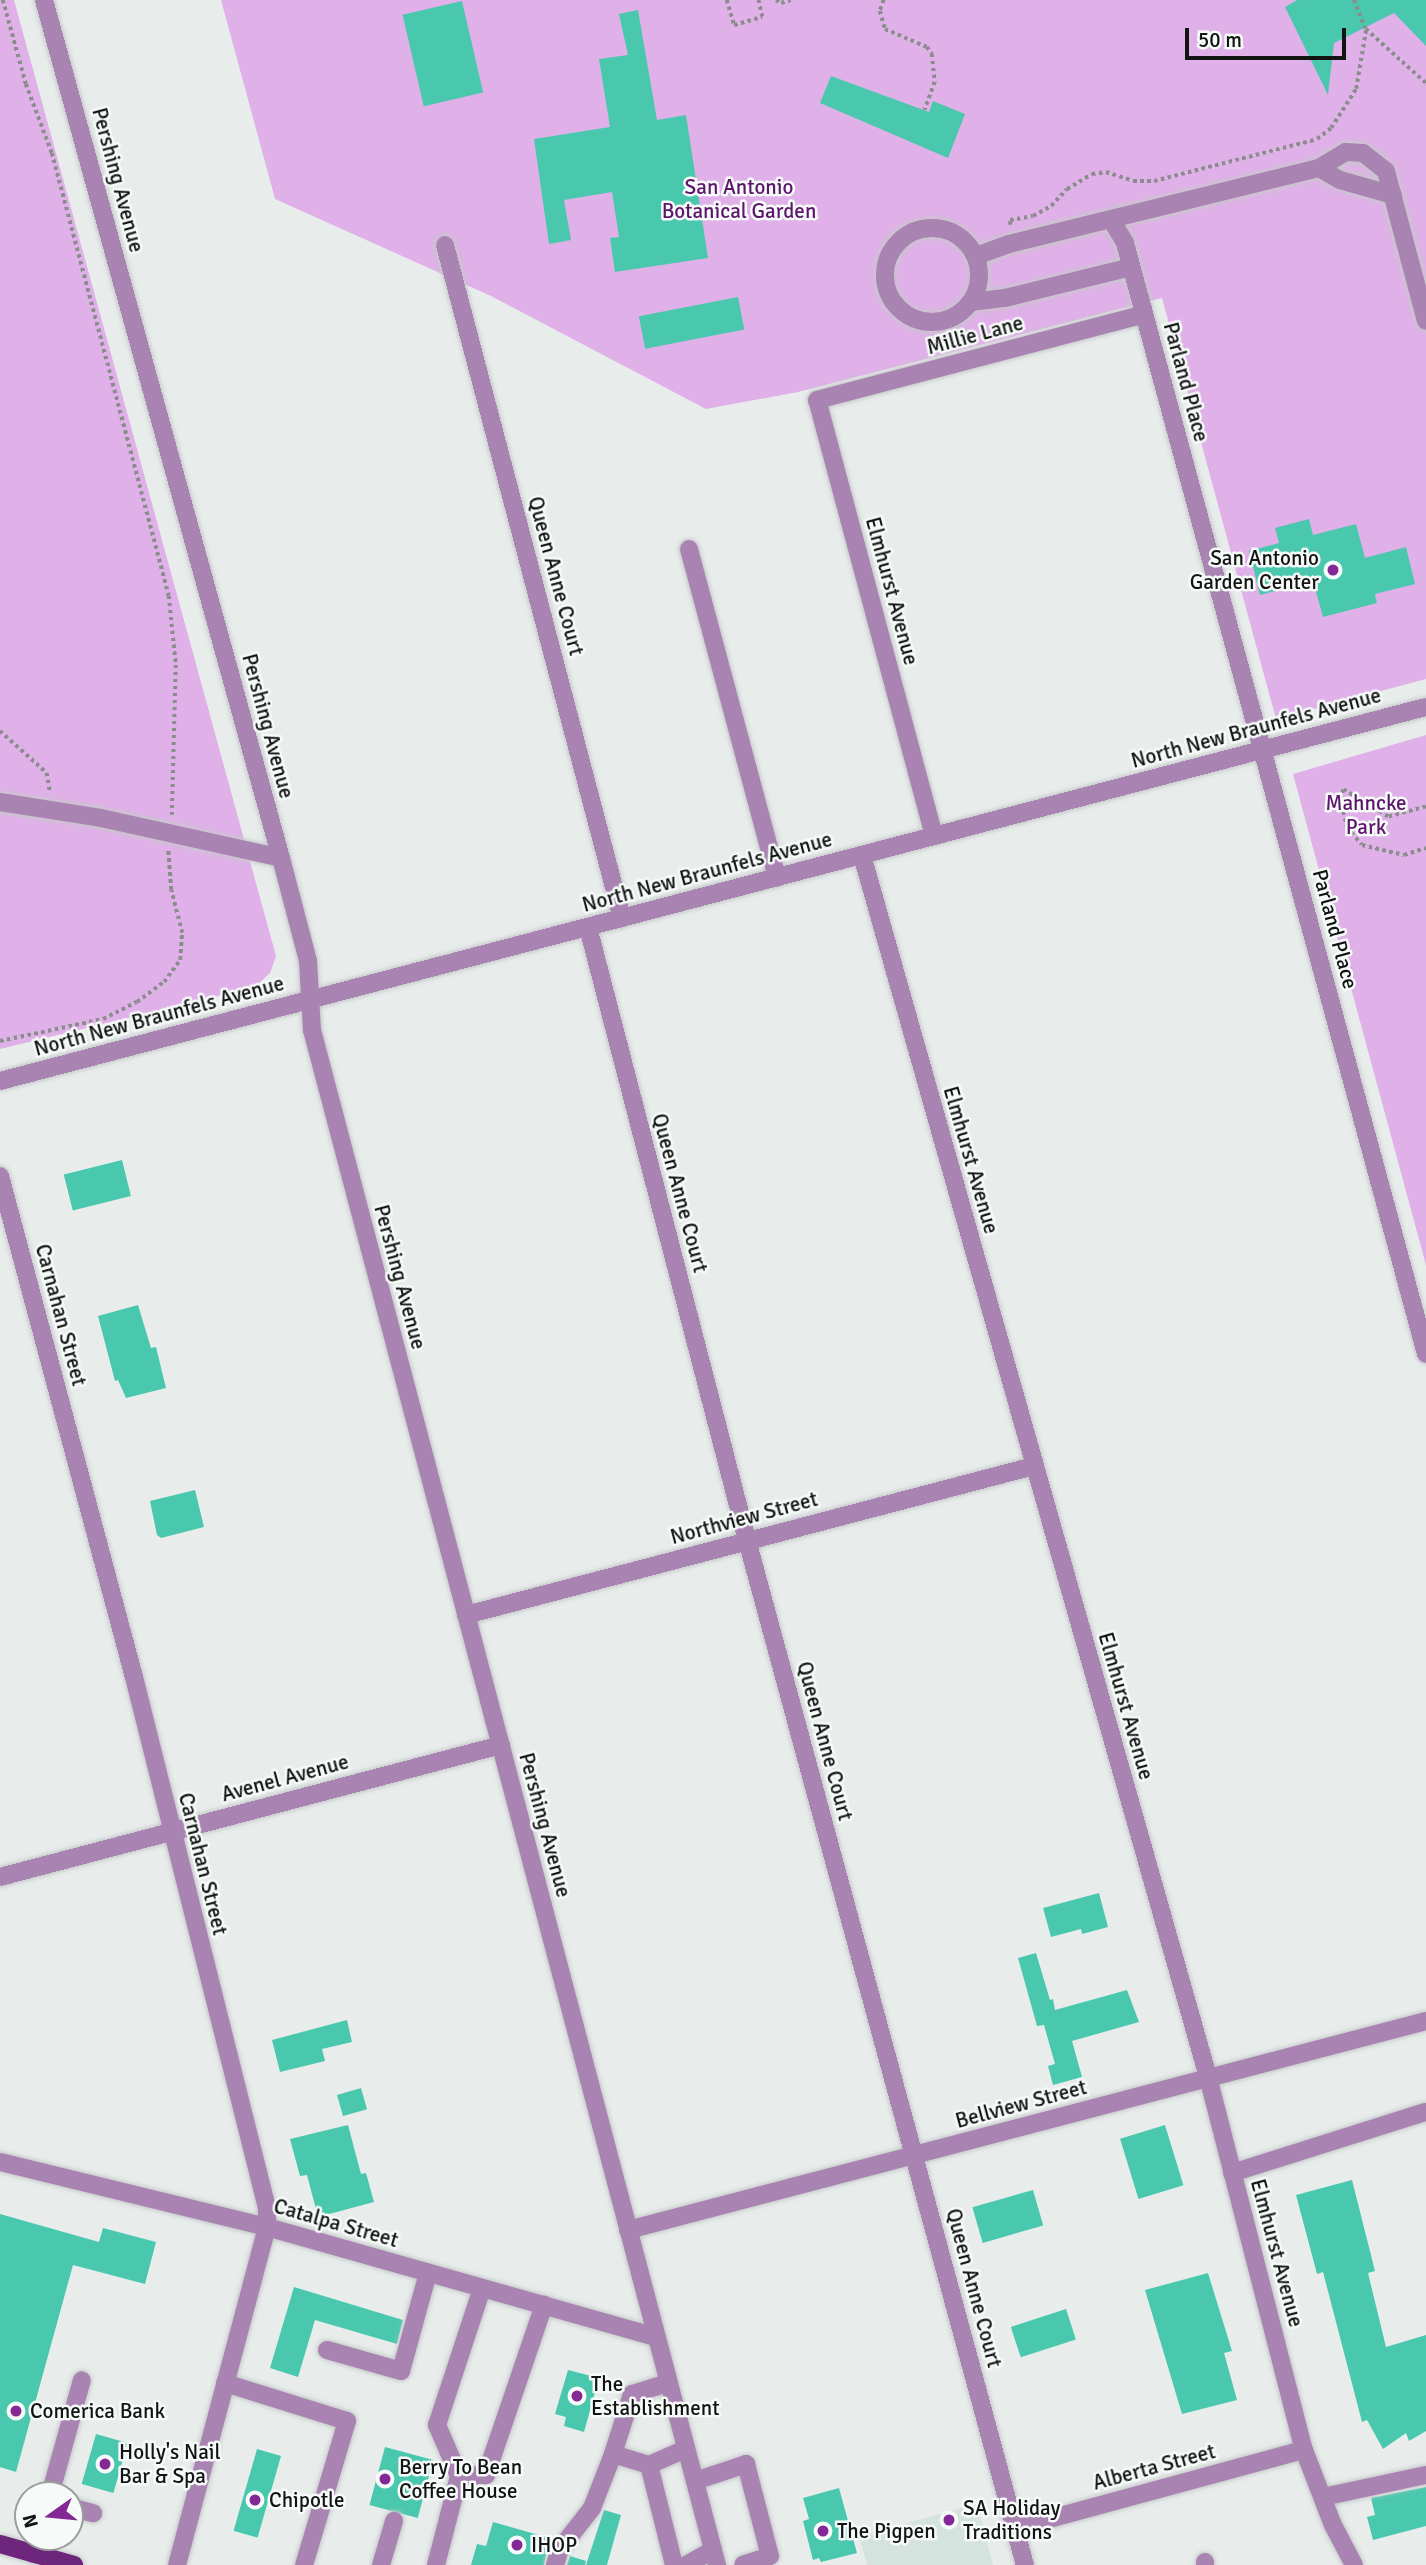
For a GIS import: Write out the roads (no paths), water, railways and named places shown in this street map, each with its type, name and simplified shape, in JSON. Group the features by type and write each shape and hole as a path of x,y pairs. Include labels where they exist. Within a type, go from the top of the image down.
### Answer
{"main road":[{"path":"46,2551 67,2564"}],"street":[{"name":"Pershing Avenue","path":"44,0 281,858 308,961 312,1030 715,2557"},
{"path":"976,256 1009,244 1112,221 1319,168 1346,152 1363,153 1386,172 1426,321"},
{"path":"1319,168 1340,180 1393,195"},
{"name":"Parland Place","path":"1112,221 1125,243 1426,1354"},
{"path":"940,227 967,242 976,256 980,271 978,287 971,302 960,313 946,320 931,322 916,319 892,300 885,270 897,243 909,233 940,227"},
{"name":"Queen Anne Court","path":"445,245 622,918"},
{"path":"971,302 1005,298 1131,267"},
{"name":"Millie Lane","path":"817,400 1144,314"},
{"name":"Elmhurst Avenue","path":"817,400 934,836"},
{"path":"689,549 777,877"},
{"name":"North New Braunfels Avenue","path":"0,1081 1426,706"},
{"path":"0,802 172,833 281,858"},
{"name":"Elmhurst Avenue","path":"862,855 1208,2077 1304,2450 1354,2565"},
{"name":"Queen Anne Court","path":"588,927 747,1540 1025,2565"},
{"name":"Carnahan Street","path":"0,1176 134,1677 267,2208 267,2227 177,2565"},
{"name":"Northview Street","path":"466,1615 1034,1466"},
{"name":"Avenel Avenue","path":"0,1877 501,1745"},
{"name":"Bellview Street","path":"628,2230 1426,2021"},
{"path":"1233,2173 1426,2112"},
{"name":"Catalpa Street","path":"0,2162 267,2227 657,2337"},
{"path":"327,2350 401,2371 428,2273"},
{"path":"436,2565 459,2476 437,2425 482,2288"},
{"path":"459,2476 486,2475 544,2305"},
{"path":"54,2481 82,2380"},
{"path":"225,2383 347,2421 304,2565"},
{"path":"555,2565 560,2549 592,2508 632,2394 668,2383"},
{"path":"613,2454 649,2465 686,2449"},
{"name":"Alberta Street","path":"1016,2528 1304,2450"},
{"path":"695,2481 746,2464 770,2556 743,2565"},
{"path":"649,2465 674,2565"},
{"path":"1323,2497 1426,2475"},
{"path":"84,2511 93,2513"},
{"path":"381,2565 394,2521"},
{"path":"686,2565 715,2557"}],"place":[{"name":"San Antonio Garden Center","path":"1333,570"},
{"name":"The Establishment","path":"577,2396"},
{"name":"Comerica Bank","path":"16,2411"},
{"name":"Holly's Nail Bar & Spa","path":"105,2464"},
{"name":"Berry To Bean Coffee House","path":"385,2479"},
{"name":"Chipotle","path":"255,2500"},
{"name":"SA Holiday Traditions","path":"949,2520"},
{"name":"The Pigpen","path":"823,2531"},
{"name":"IHOP","path":"517,2545"}],"park label":[{"name":"San Antonio Botanical Garden","path":"739,199"},
{"name":"Mahncke Park","path":"1366,815"}]}
